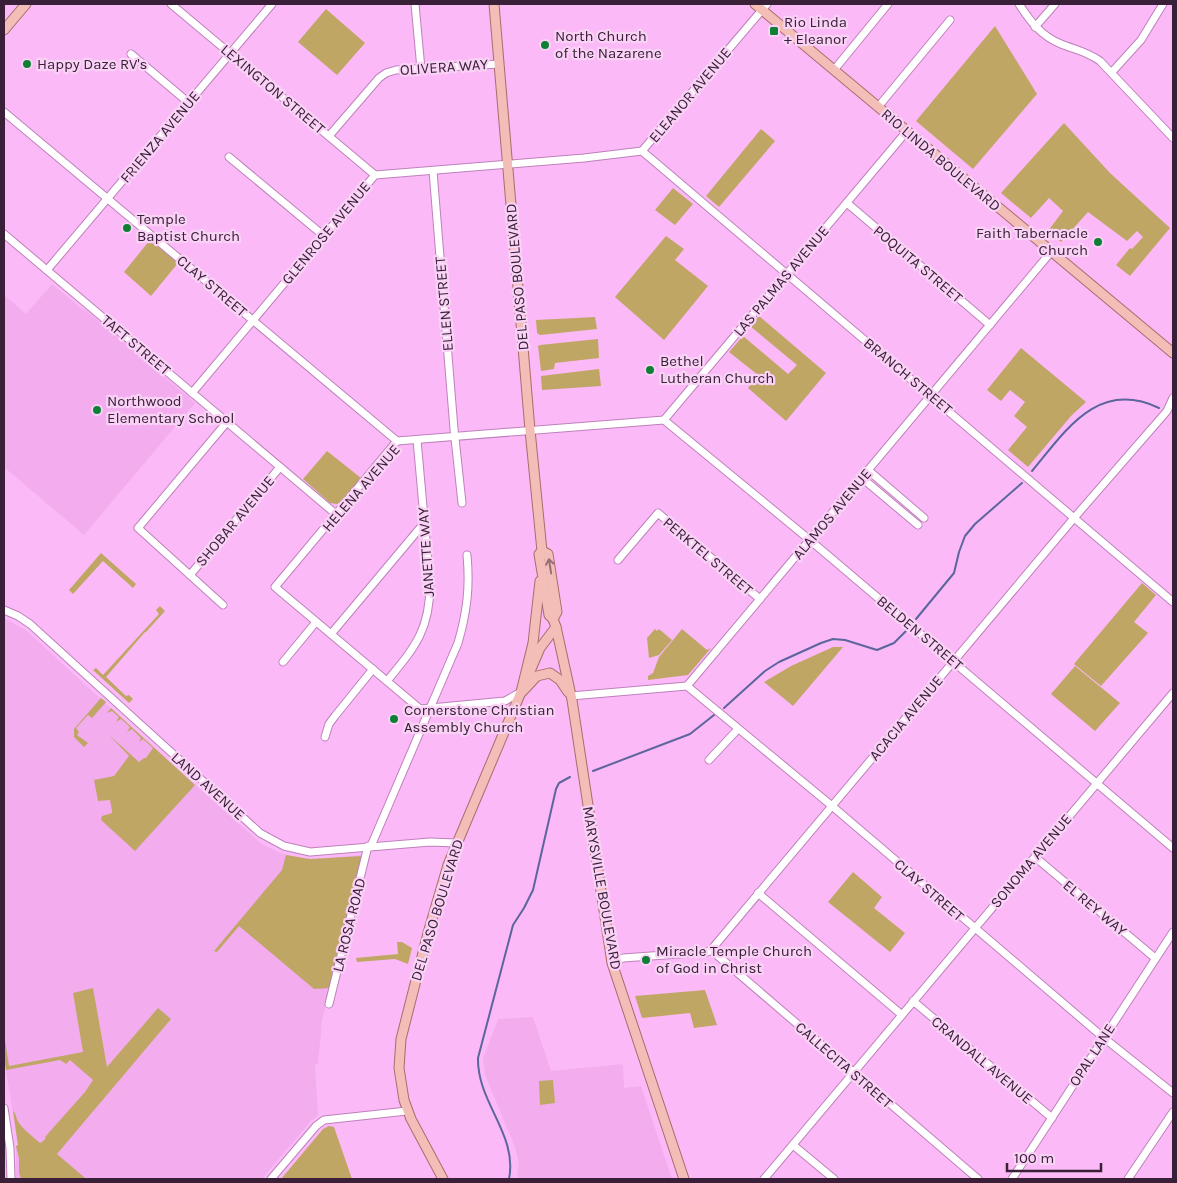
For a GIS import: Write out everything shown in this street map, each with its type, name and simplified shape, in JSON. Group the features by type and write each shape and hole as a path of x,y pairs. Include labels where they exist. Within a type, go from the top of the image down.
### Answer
{"main road":[{"path":"4,30 26,4"},
{"name":"DEL PASO BOULEVARD","path":"494,4 542,550"},
{"name":"RIO LINDA BOULEVARD","path":"761,6 834,70 1173,353"},
{"name":"MARYSVILLE BOULEVARD","path":"555,623 549,615 539,554 542,550 548,554 557,612 555,623 571,696 612,963 684,1179"},
{"name":"DEL PASO BOULEVARD","path":"443,1179 408,1111 400,1076 400,1038 434,909 456,843 521,692 532,642 541,566"},
{"path":"532,642 538,634 555,623"},
{"path":"521,692 540,648 555,623"},
{"path":"521,692 537,676 550,673 560,680 571,696"}],"street":[{"name":"LEXINGTON STREET","path":"171,4 375,176"},
{"name":"FRIENZA AVENUE","path":"47,270 272,4"},
{"path":"415,4 421,69"},
{"path":"834,70 888,4"},
{"path":"1019,4 1042,34 1055,41 1086,51 1112,72 1170,135 1173,126"},
{"path":"1035,26 1055,4"},
{"path":"1112,72 1141,40 1163,4"},
{"name":"ELEANOR AVENUE","path":"508,165 642,151 761,6"},
{"path":"878,106 950,20"},
{"path":"130,54 189,103"},
{"name":"OLIVERA WAY","path":"329,136 382,75 396,70 499,64"},
{"name":"CLAY STREET","path":"4,112 397,442"},
{"name":"LAS PALMAS AVENUE","path":"664,420 907,131"},
{"name":"BRANCH STREET","path":"642,151 1173,602"},
{"path":"229,157 324,236"},
{"name":"GLENROSE AVENUE","path":"192,393 375,176 508,165"},
{"name":"ELLEN STREET","path":"433,171 455,437"},
{"name":"POQUITA STREET","path":"846,203 990,324"},
{"name":"TAFT STREET","path":"4,234 337,515"},
{"name":"ALAMOS AVENUE","path":"687,686 1051,252"},
{"name":"ACACIA AVENUE","path":"711,950 1074,518 1170,409 1173,398"},
{"path":"530,430 664,420"},
{"name":"BELDEN STREET","path":"664,420 1173,848"},
{"path":"223,605 138,528 227,422"},
{"name":"HELENA AVENUE","path":"316,622 275,587 397,442 530,430"},
{"path":"455,437 457,441 462,504"},
{"name":"JANETTE WAY","path":"387,681 413,650 426,620 430,584 417,440"},
{"name":"SHOBAR AVENUE","path":"190,575 280,467"},
{"path":"868,470 924,518"},
{"path":"862,478 918,525"},
{"path":"911,519 917,512"},
{"name":"PERKTEL STREET","path":"618,560 658,513 760,599"},
{"path":"331,634 424,522"},
{"name":"LA ROSA ROAD","path":"329,1004 370,846 458,643 469,592 467,555"},
{"name":"LAND AVENUE","path":"4,610 30,624 267,838 284,846 304,851 320,852 440,841 456,843"},
{"path":"283,662 316,622 420,709 505,701 521,692"},
{"path":"325,737 335,716 373,669"},
{"path":"571,696 687,686"},
{"name":"CLAY STREET","path":"687,686 832,806 1104,1038 1173,1093"},
{"name":"SONOMA AVENUE","path":"764,1179 1173,693"},
{"path":"709,760 738,729"},
{"name":"EL REY WAY","path":"1035,857 1155,958"},
{"path":"758,894 902,1015"},
{"name":"OPAL LANE","path":"1012,1179 1173,932"},
{"path":"612,963 623,958 707,952 711,950"},
{"name":"CALLECITA STREET","path":"711,950 978,1179"},
{"name":"CRANDALL AVENUE","path":"913,1001 1052,1118"},
{"path":"4,1108 10,1148 10,1179"},
{"path":"271,1179 316,1126 324,1120 408,1111"},
{"path":"1128,1179 1173,1112"},
{"path":"793,1145 834,1179"}],"shaded area":[{"path":"326,9 365,43 337,75 298,42"},
{"path":"995,26 1037,94 973,169 916,121"},
{"path":"1064,123 1110,173 1170,228 1130,276 1116,265 1130,248 1132,249 1143,237 1137,231 1127,241 1088,212 1061,242 1048,231 1063,211 1049,198 1031,218 1001,193"},
{"path":"761,129 775,141 719,207 706,196"},
{"path":"673,188 693,204 675,225 655,210"},
{"path":"666,236 684,249 675,260 708,286 664,340 615,297"},
{"path":"150,240 178,263 151,296 124,272"},
{"name":"Northwood Elementary School","path":"52,284 87,311 195,403 84,535 4,467 4,295 26,314"},
{"path":"759,316 826,373 786,421 748,388 758,375 729,352 743,336 788,374 797,365 750,326"},
{"path":"595,317 597,329 540,335 537,333 536,320"},
{"path":"598,339 599,358 555,363 554,369 541,371 538,346"},
{"path":"1021,348 1086,402 1071,416 1028,467 1008,450 1027,427 1014,416 1025,402 1010,390 1001,401 987,390"},
{"path":"599,369 601,386 542,390 541,376"},
{"path":"327,451 361,478 343,501 337,504 330,503 303,479"},
{"path":"101,553 136,584 133,588 103,561 73,594 69,590"},
{"path":"1142,583 1156,595 1134,622 1148,633 1101,686 1074,664"},
{"path":"160,606 165,611 106,677 126,696 129,695 133,699 129,703 93,670 96,668 103,675 159,614 156,610"},
{"path":"4,618 26,630 156,750 262,844 297,858 315,859 362,855 322,1021 318,1064 315,1064 318,1115 262,1179 16,1179 16,1146 18,1145 4,1058"},
{"path":"655,629 657,631 659,629 672,640 659,655 649,658 647,638"},
{"path":"682,629 707,650 711,648 688,675 648,680 648,676 653,673 659,657"},
{"path":"833,647 843,647 793,706 764,682 791,666"},
{"path":"1075,666 1120,703 1095,731 1051,694"},
{"path":"101,698 106,702 92,718 88,715 76,728 79,732 77,735 88,743 84,747 74,737 74,729"},
{"path":"111,708 195,785 135,851 101,820 102,816 112,813 112,811 110,800 98,801 94,780 114,776 129,756 109,735 139,762 146,758 153,748 143,739 139,742 141,738 132,729 127,732 130,727 121,719 116,722 119,717 112,711 107,713"},
{"path":"286,855 310,859 363,856 330,988 314,989 239,926 217,952 214,951 282,870"},
{"path":"853,872 882,897 874,908 905,933 890,952 828,902"},
{"path":"397,942 402,942 412,948 408,964 395,959 357,962 356,958 398,954"},
{"path":"93,988 107,1067 158,1008 171,1019 57,1154 85,1178 21,1179 13,1111 21,1126 40,1143 85,1092 93,1080 70,1060 66,1064 60,1060 6,1070 4,1034 9,1066 83,1052 73,993"},
{"path":"705,990 717,1025 694,1028 690,1013 642,1018 635,996"},
{"path":"533,1017 551,1071 623,1064 624,1088 641,1086 672,1179 519,1179 517,1174 519,1165 515,1147 485,1075 483,1058 498,1019"},
{"path":"553,1080 555,1103 540,1105 539,1081"},
{"path":"329,1126 334,1127 352,1179 281,1179 323,1129"}],"waterway":[{"path":"1032,471 1071,425 1085,413 1101,404 1118,400 1137,401 1159,408"},
{"path":"916,619 954,573 965,536 975,524 1022,483"},
{"path":"724,708 765,671 779,662 821,643 833,639 845,640 877,650 894,643 906,631"},
{"path":"593,771 690,734 714,715"},
{"path":"509,1179 508,1147 484,1090 479,1074 478,1058 513,925 533,890 556,789 559,783 570,777"}],"place":[{"name":"Rio Linda + Eleanor","path":"774,31"},
{"name":"North Church of the Nazarene","path":"545,45"},
{"name":"Happy Daze RV's","path":"27,64"},
{"name":"Temple Baptist Church","path":"127,228"},
{"name":"Faith Tabernacle Church","path":"1098,242"},
{"name":"Bethel Lutheran Church","path":"650,370"},
{"name":"Northwood Elementary School","path":"97,410"},
{"name":"Cornerstone Christian Assembly Church","path":"394,719"},
{"name":"Miracle Temple Church of God in Christ","path":"646,960"}]}
